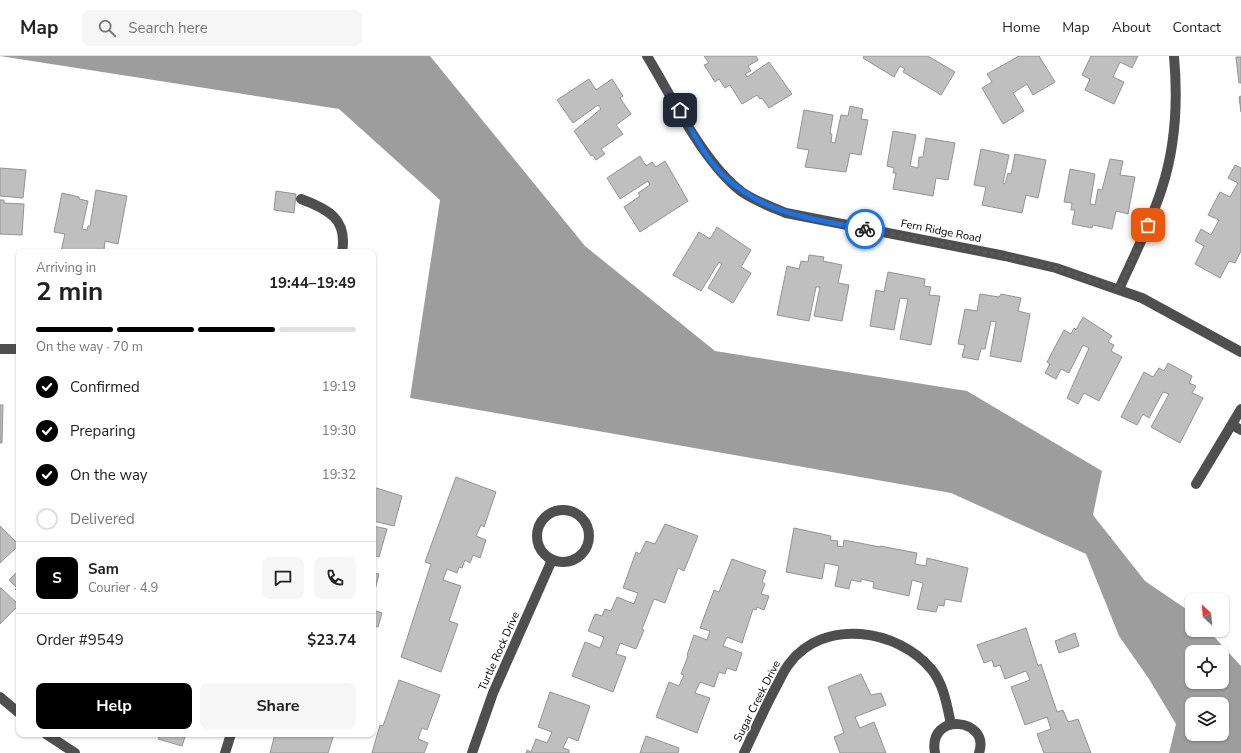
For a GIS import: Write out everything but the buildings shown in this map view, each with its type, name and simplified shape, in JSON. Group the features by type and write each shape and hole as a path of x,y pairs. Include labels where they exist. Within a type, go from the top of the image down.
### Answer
{"street":[{"name":"Fern Ridge Road","path":"647,56 705,152 722,173 742,192 766,206 786,213 1041,265 1119,289 1142,298 1182,318 1241,352"},
{"path":"1119,289 1162,189 1170,158 1176,118 1177,85 1174,56"},
{"path":"301,199 332,213 340,223 344,240 342,249"},
{"path":"0,349 16,349"},
{"path":"1196,484 1241,409"},
{"path":"1232,425 1241,430"},
{"path":"555,510 573,512 581,517 586,524 589,533 585,550 578,557 570,561 561,562 552,560 544,555 536,539 540,521 547,514 555,510"},
{"name":"Turtle Rock Drive","path":"472,753 493,693 552,560"},
{"name":"Sugar Creek Drive","path":"744,753 789,664 809,646 821,639 841,633 866,634 906,647 919,656 933,671 942,690 951,724"},
{"path":"0,697 16,710"},
{"path":"935,753 934,743 937,735 943,728 951,724 969,726 976,732 980,741 979,753"},
{"path":"51,737 75,753"},
{"path":"225,753 230,737"}],"shaded area":[{"path":"0,56 430,56 585,246 715,351 967,391 1102,471 1093,515 1145,581 1185,608 1185,637 1214,637 1222,645 1185,645 1185,689 1229,689 1229,653 1241,666 1241,753 1169,753 1176,724 1149,679 1119,636 1086,554 951,493 410,398 440,200 339,109"}],"way so far":[{"path":"865,229 1005,256 1056,268 1119,289 1148,225"}],"route":[{"path":"680,110 705,152 722,173 742,192 766,206 786,213 865,229"}]}
